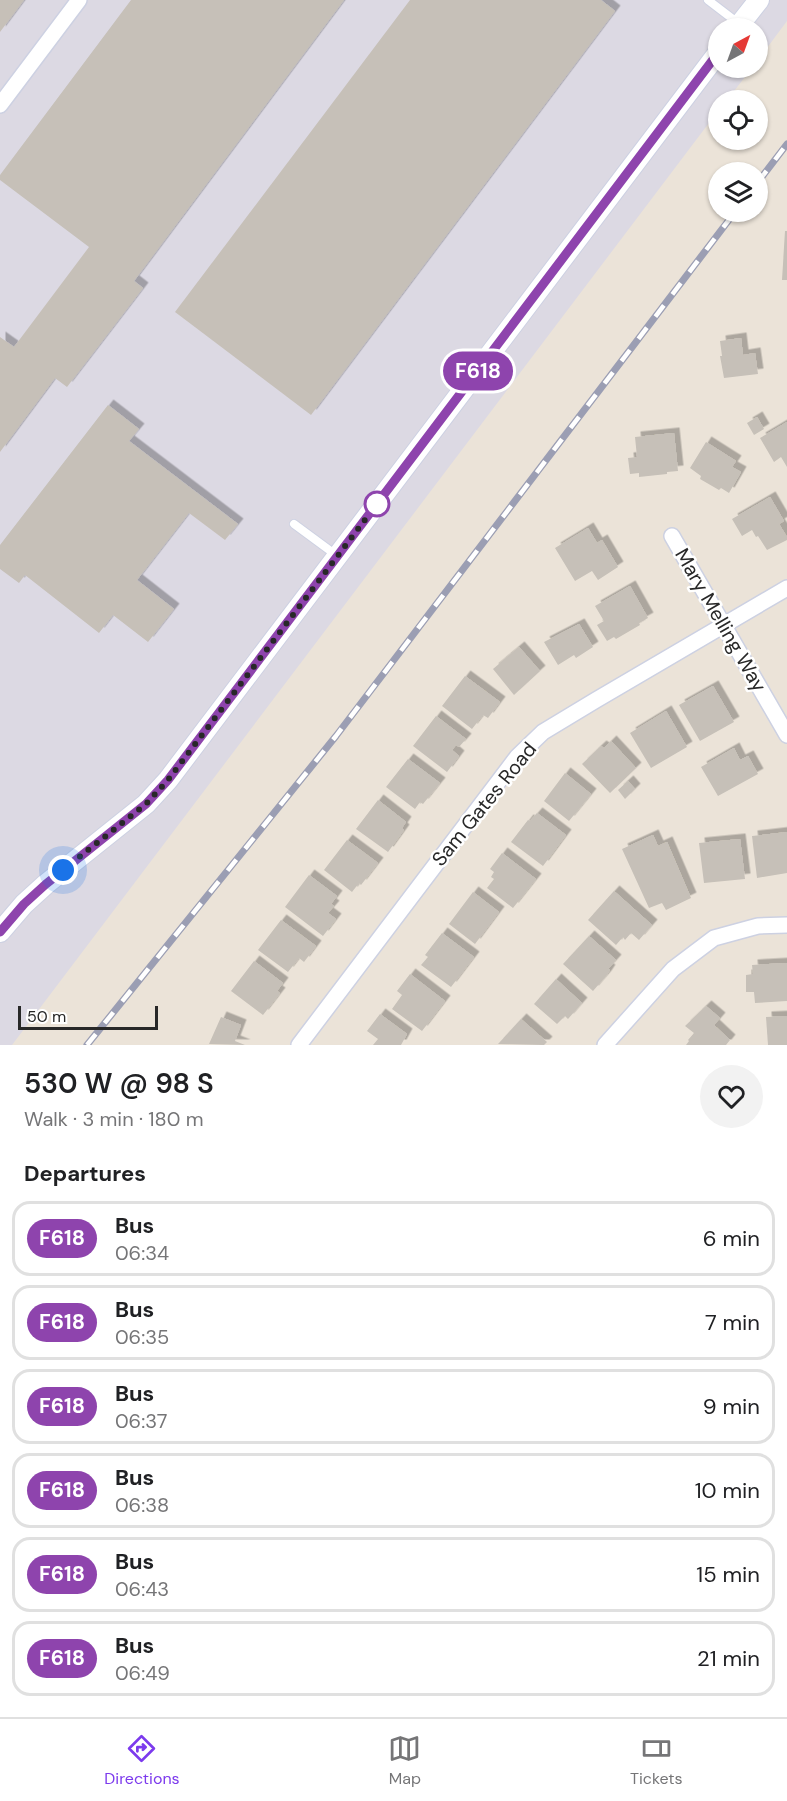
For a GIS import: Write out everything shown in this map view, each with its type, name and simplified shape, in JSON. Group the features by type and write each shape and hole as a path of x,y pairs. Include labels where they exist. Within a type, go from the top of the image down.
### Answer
{"street":[{"path":"0,105 79,0"},
{"path":"746,18 759,0"},
{"path":"0,932 24,904 46,884 146,804 187,755 708,66"},
{"name":"Mary Melling Way","path":"672,536 787,735"},
{"name":"Sam Gates Road","path":"299,1045 517,757 543,732 787,588"},
{"path":"605,1045 673,969 714,938 758,926 787,925"}],"lane":[{"path":"708,0 729,18"},
{"path":"294,524 338,556"}],"shaded area":[{"path":"0,0 787,0 787,21 768,47 768,18 708,18 708,78 744,78 735,90 708,90 708,124 12,1045 0,1045"}],"building":[{"path":"0,0 24,0 0,32"},
{"path":"131,0 344,0 134,281 143,288 67,387 55,378 0,452 0,337 14,347 89,247 0,180 0,175"},
{"path":"410,0 601,0 615,11 311,415 175,312"},
{"path":"785,231 787,231 787,280 782,280"},
{"path":"741,338 743,355 755,353 758,374 724,378 720,341"},
{"path":"108,405 139,429 129,441 238,524 225,540 189,513 137,580 174,609 148,642 113,615 99,633 25,575 19,583 0,569 0,545"},
{"path":"757,417 764,429 754,435 747,423"},
{"path":"787,422 787,467 781,457 774,462 760,438"},
{"path":"674,433 678,471 639,477 639,473 630,474 628,458 637,457 635,437"},
{"path":"706,442 736,461 732,467 741,472 729,493 700,479 701,476 690,468"},
{"path":"770,497 784,521 779,524 787,540 767,550 752,530 742,536 732,519"},
{"path":"588,528 597,543 602,540 618,567 598,580 592,571 575,581 555,548"},
{"path":"630,586 648,618 616,639 614,637 607,641 597,625 604,621 595,606"},
{"path":"579,624 593,647 576,658 574,655 558,665 544,642"},
{"path":"519,647 540,671 514,695 493,669"},
{"path":"465,676 500,702 488,718 483,715 472,729 442,706"},
{"path":"713,686 734,722 700,741 679,705"},
{"path":"666,711 687,747 651,768 630,733"},
{"path":"436,716 466,739 459,747 456,745 452,750 459,756 447,772 413,746"},
{"path":"611,741 636,768 610,793 582,764 601,746 604,748"},
{"path":"734,748 740,760 748,756 758,774 718,796 701,767"},
{"path":"408,759 440,783 423,804 420,802 415,809 386,787"},
{"path":"565,773 591,794 569,821 544,801"},
{"path":"628,781 635,789 625,799 618,790"},
{"path":"378,800 406,822 402,828 404,830 388,852 356,829"},
{"path":"537,813 566,835 543,866 511,842 528,820 530,821"},
{"path":"787,832 787,873 757,878 752,836"},
{"path":"653,835 658,846 667,842 691,898 666,910 662,903 649,908 622,849"},
{"path":"740,839 745,879 704,883 699,843"},
{"path":"347,840 378,863 361,885 359,883 352,892 324,870"},
{"path":"502,853 536,879 513,908 487,888 494,879 491,877 494,872 490,869"},
{"path":"309,875 337,896 331,904 334,906 328,913 336,919 323,936 285,907"},
{"path":"614,891 652,925 639,940 631,933 625,940 623,937 616,945 588,920"},
{"path":"473,892 499,912 475,944 449,924"},
{"path":"281,920 316,946 304,962 299,958 288,972 258,950"},
{"path":"442,933 474,957 451,987 421,965 428,957 425,955"},
{"path":"589,936 616,960 593,991 563,964"},
{"path":"254,961 283,983 277,991 280,993 263,1015 231,991"},
{"path":"787,963 787,1001 755,1003 754,992 746,992 746,975 753,974 752,965"},
{"path":"410,974 445,1001 422,1031 392,1009 402,995 397,991"},
{"path":"556,979 582,1003 568,1019 565,1016 557,1024 534,1004"},
{"path":"706,1006 720,1018 714,1025 730,1040 726,1045 686,1045 694,1033 685,1026"},
{"path":"380,1014 407,1034 401,1045 373,1045 378,1039 367,1031"},
{"path":"787,1016 787,1045 768,1045 766,1017"},
{"path":"221,1017 241,1025 235,1041 245,1045 209,1044"},
{"path":"521,1019 547,1042 544,1045 498,1044"}],"railway":[{"path":"768,169 787,144"},
{"path":"87,1045 336,736 727,222"}],"bus line":[{"name":"F618","path":"0,932 24,904 46,884 146,804 168,780 708,66"}],"route":[{"path":"63,870 146,804 168,780 380,500 377,504"}]}
